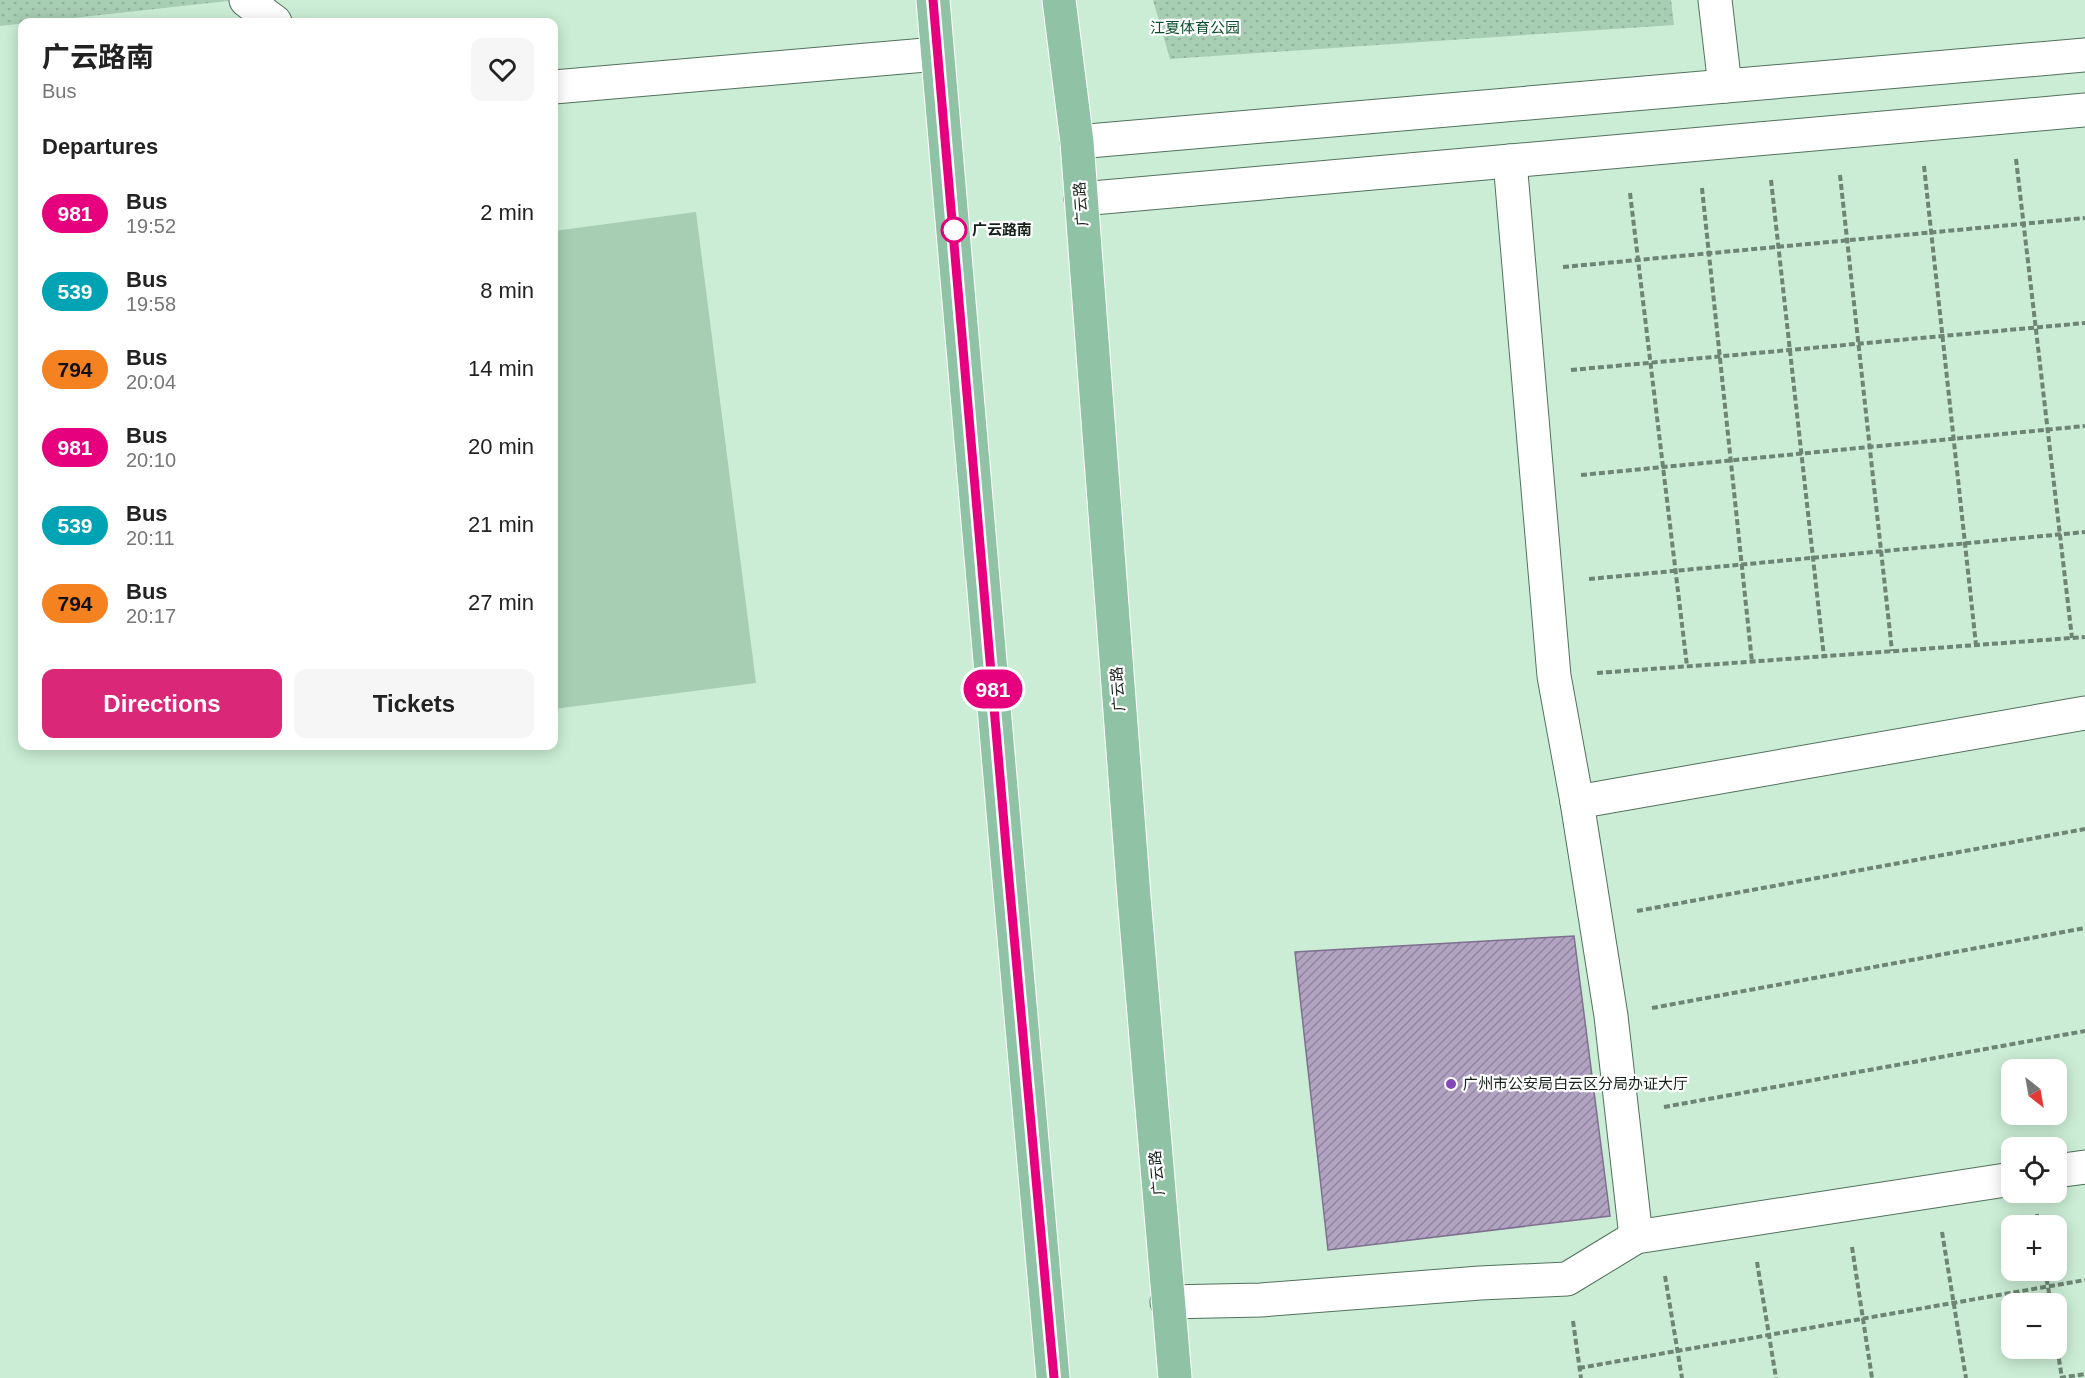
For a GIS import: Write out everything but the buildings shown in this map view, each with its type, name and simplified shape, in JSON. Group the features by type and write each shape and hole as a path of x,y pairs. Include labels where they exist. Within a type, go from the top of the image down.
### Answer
{"main road":[{"path":"933,0 1053,1378"},
{"name":"广云路","path":"1059,0 1077,142 1134,897 1175,1378"}],"street":[{"path":"246,0 270,18"},
{"path":"1715,0 1725,86"},
{"path":"558,87 937,54"},
{"path":"1077,142 2085,55"},
{"path":"1081,199 2085,110"},
{"path":"1510,161 1554,676 1577,802 1611,1016 1622,1114 1647,1236"},
{"path":"1577,802 2085,713"},
{"path":"2067,1170 2085,1167"},
{"path":"1167,1302 1261,1300 1567,1279 1647,1236 2001,1181"}],"path":[{"path":"2011,117 2072,638"},
{"path":"1920,125 1976,645"},
{"path":"1835,132 1892,651"},
{"path":"1767,139 1824,657"},
{"path":"1697,145 1752,662"},
{"path":"1625,151 1687,666"},
{"path":"1520,272 2085,218"},
{"path":"1528,374 2085,323"},
{"path":"1537,480 2085,426"},
{"path":"1546,583 2085,532"},
{"path":"1554,676 2085,637"},
{"path":"1595,919 2085,829"},
{"path":"1611,1016 2085,928"},
{"path":"1622,1114 2085,1031"},
{"path":"1935,1190 1966,1378"},
{"path":"1845,1204 1872,1378"},
{"path":"1750,1220 1776,1378"},
{"path":"1647,1236 1682,1378"},
{"path":"1567,1279 1581,1378"},
{"path":"1579,1368 2085,1280"},
{"path":"2047,1281 2049,1293"},
{"path":"2058,1359 2061,1378 2085,1374"}],"green space":[{"path":"0,0 237,0 73,18 18,18 18,24 0,26"},
{"name":"江夏体育公园","path":"1153,0 1671,0 1674,25 1170,59"},
{"path":"696,212 756,683 558,708 558,230"}],"bus line":[{"name":"981","path":"933,0 1054,1378"}],"place":[{"name":"广云路南","path":"954,230"},
{"name":"广州市公安局白云区分局办证大厅","path":"1451,1084"}]}
